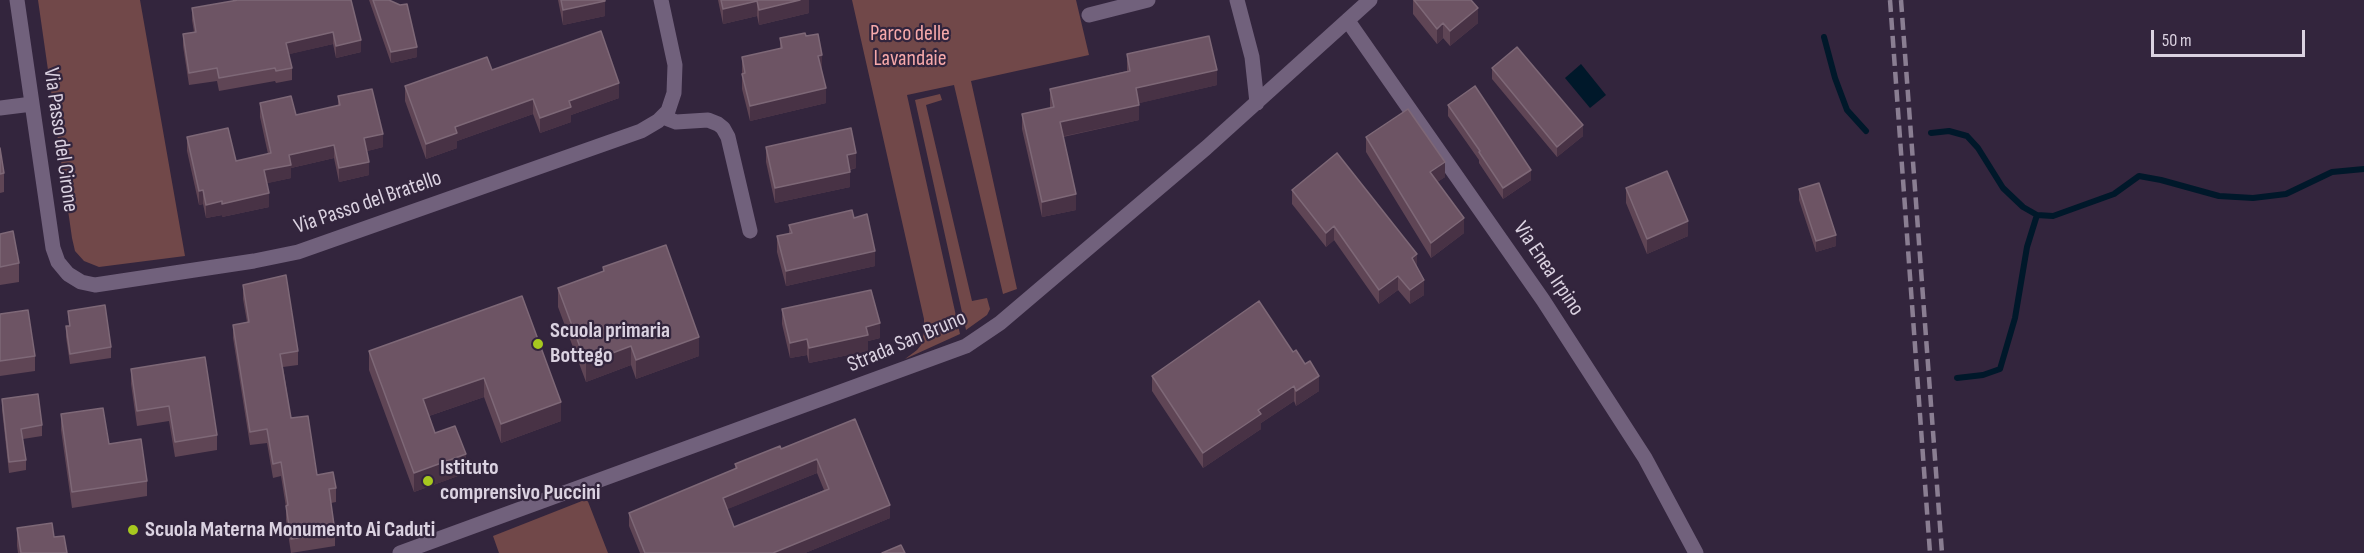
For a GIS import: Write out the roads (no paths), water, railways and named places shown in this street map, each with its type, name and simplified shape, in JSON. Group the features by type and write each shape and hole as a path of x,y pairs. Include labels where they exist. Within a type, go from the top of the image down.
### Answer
{"street":[{"name":"Via Passo del Cirone","path":"17,0 53,248 63,268 75,279"},
{"path":"661,0 676,79 671,105 663,117 676,122 708,120 723,128 728,137 750,231"},
{"path":"1089,15 1148,0"},
{"path":"1237,0 1252,57 1257,103"},
{"name":"Strada San Bruno","path":"400,553 966,346 1009,316 1257,103 1370,0"},
{"name":"Via Enea Irpino","path":"1348,21 1543,300 1645,458 1696,553"},
{"path":"0,108 32,104"},
{"name":"Via Passo del Bratello","path":"75,279 88,284 110,285 298,252 629,136 663,117"}],"water":[{"path":"1581,64 1606,95 1590,108 1565,78"}],"waterway":[{"path":"1824,37 1835,78 1847,110 1866,131"},
{"path":"1931,133 1949,131 1967,136 1978,148 2003,188 2023,207 2037,215 2053,216 2114,194 2139,176 2219,196 2253,198 2286,194 2332,172 2364,169"},
{"path":"1957,378 1983,375 2000,369 2015,318 2027,247 2037,215"}],"railway":[{"path":"1890,0 1930,553"},
{"path":"1901,0 1942,553"}],"place":[{"name":"Scuola primaria Bottego","path":"538,344"},
{"name":"Istituto comprensivo Puccini","path":"428,481"},
{"name":"Scuola Materna Monumento Ai Caduti","path":"133,530"}],"park label":[{"name":"Parco delle Lavandaie","path":"910,46"}]}
